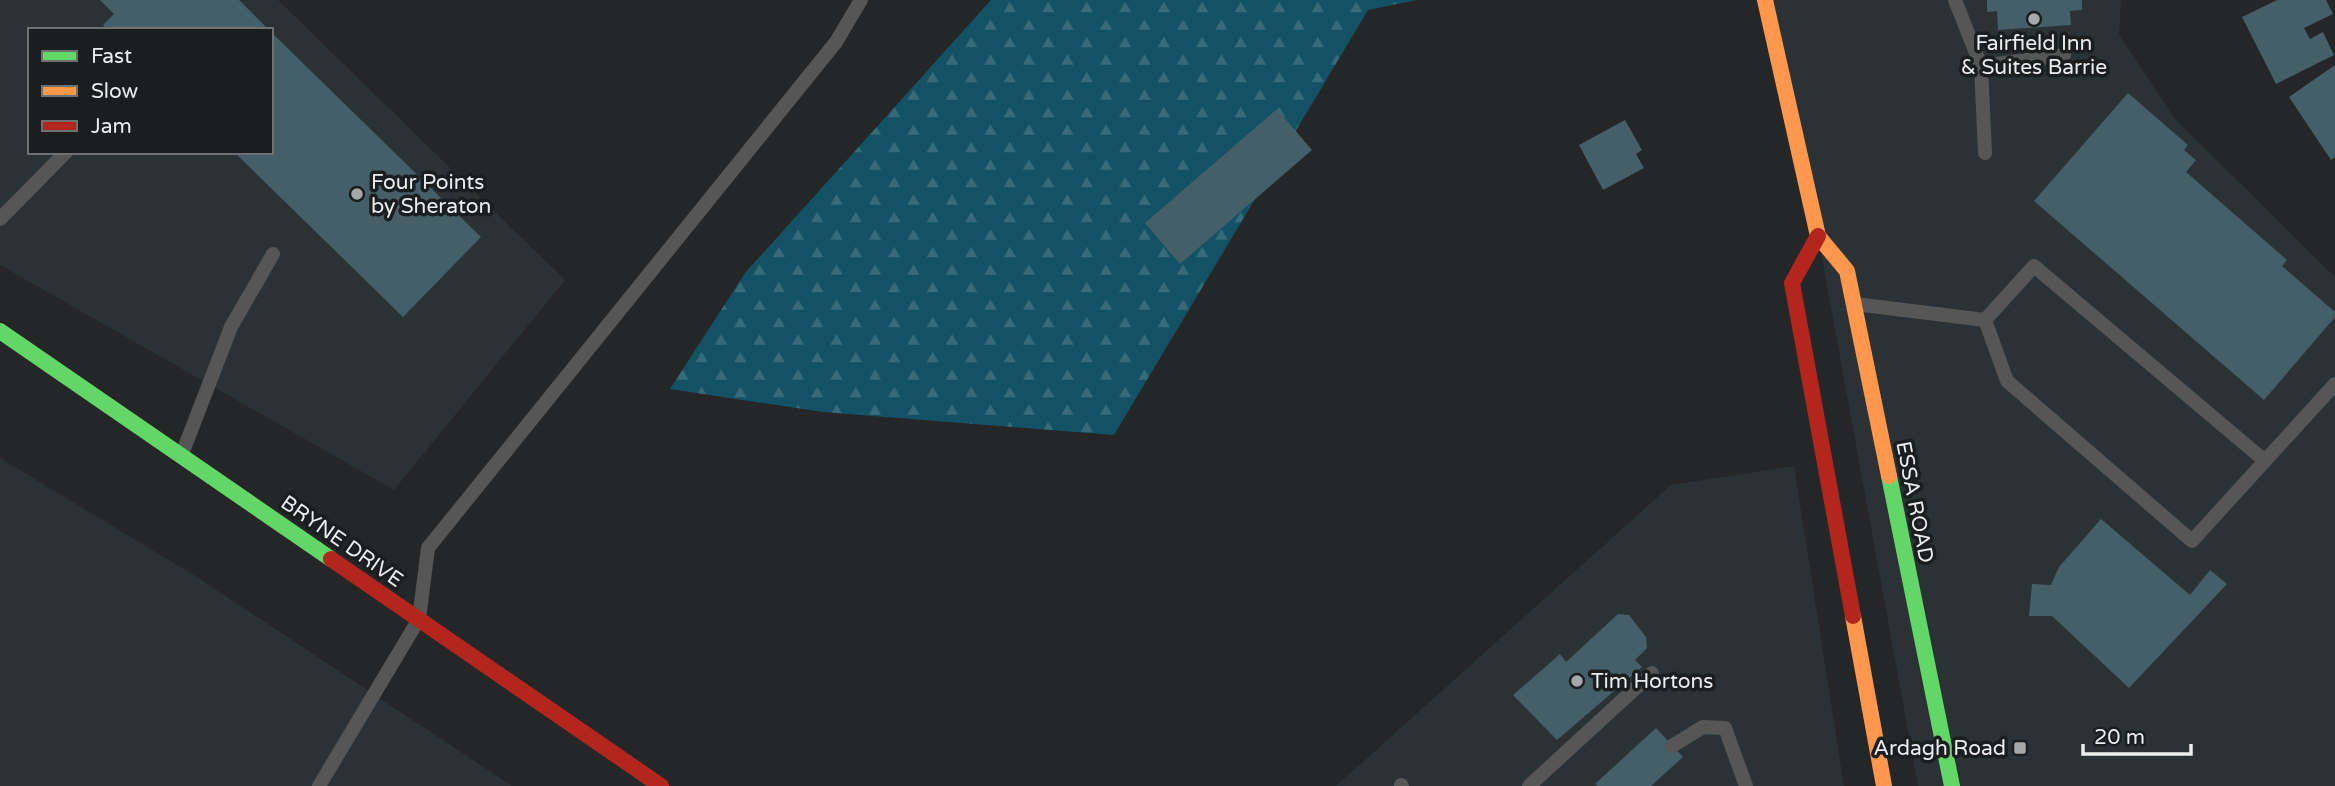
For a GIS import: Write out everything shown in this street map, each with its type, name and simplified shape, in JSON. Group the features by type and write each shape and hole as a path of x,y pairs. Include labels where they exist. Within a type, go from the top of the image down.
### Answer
{"main road":[{"name":"ESSA ROAD","path":"1765,0 1818,236 1847,271 1952,786"},
{"path":"1818,236 1792,283 1884,786"},
{"name":"BRYNE DRIVE","path":"0,331 661,786"}],"lane":[{"path":"319,786 419,619 428,548 836,42 861,0"},
{"path":"1955,0 1982,66 1985,153"},
{"path":"1982,66 2064,55"},
{"path":"0,219 64,154"},
{"path":"181,456 232,327 273,254"},
{"path":"1985,320 2034,266 2265,461"},
{"path":"1853,303 1985,320"},
{"path":"1985,320 2007,381 2192,541 2335,384"},
{"path":"1530,786 1652,673"},
{"path":"1672,746 1703,727 1726,728 1746,785"}],"shaded area":[{"path":"0,0 278,0 565,280 394,490 0,265"},
{"path":"1765,0 2121,0 2119,35 2175,119 2335,277 2335,786 1918,786 1818,236"},
{"path":"0,458 197,577 512,786 0,786"},
{"path":"1794,466 1844,786 1336,786 1671,485"}],"green space":[{"path":"991,0 1417,0 1368,10 1114,435 823,412 670,389 745,273"}],"building":[{"path":"100,0 239,0 267,28 106,28 103,25 114,14"},
{"name":"Fairfield Inn & Suites Barrie","path":"1987,0 2082,0 2082,10 2070,11 2071,25 1998,30 1997,11 1987,12"},
{"path":"2277,0 2326,0 2333,14 2304,28 2310,39 2323,32 2334,55 2276,84 2242,17"},
{"name":"Four Points by Sheraton","path":"273,34 481,237 403,317 236,154 273,154"},
{"path":"2335,65 2335,157 2331,160 2289,97"},
{"path":"2128,93 2188,145 2184,150 2196,160 2186,172 2287,260 2282,266 2335,312 2335,317 2264,400 2034,201"},
{"path":"1277,109 1312,150 1180,264 1145,223"},
{"path":"1625,120 1642,150 1636,154 1644,168 1603,190 1579,145"},
{"path":"2101,519 2190,595 2210,570 2227,584 2129,688 2052,616 2029,616 2032,584 2051,585 2059,567"},
{"name":"Tim Hortons","path":"1618,614 1629,615 1646,637 1647,648 1635,660 1642,667 1557,740 1513,695 1560,654 1566,662"},
{"path":"1656,728 1683,757 1651,786 1595,784"}],"traffic: fast":[{"path":"0,331 331,559"},
{"path":"1889,476 1952,786"}],"traffic: slow":[{"path":"1765,0 1818,236 1847,271 1889,476"},
{"path":"1853,616 1884,786"}],"traffic: jam":[{"path":"1818,236 1792,283 1853,616"},
{"path":"331,559 661,786"}],"place":[{"name":"Fairfield Inn & Suites Barrie","path":"2034,19"},
{"name":"Four Points by Sheraton","path":"357,194"},
{"name":"Tim Hortons","path":"1577,681"},
{"name":"Ardagh Road","path":"2020,748"}]}
